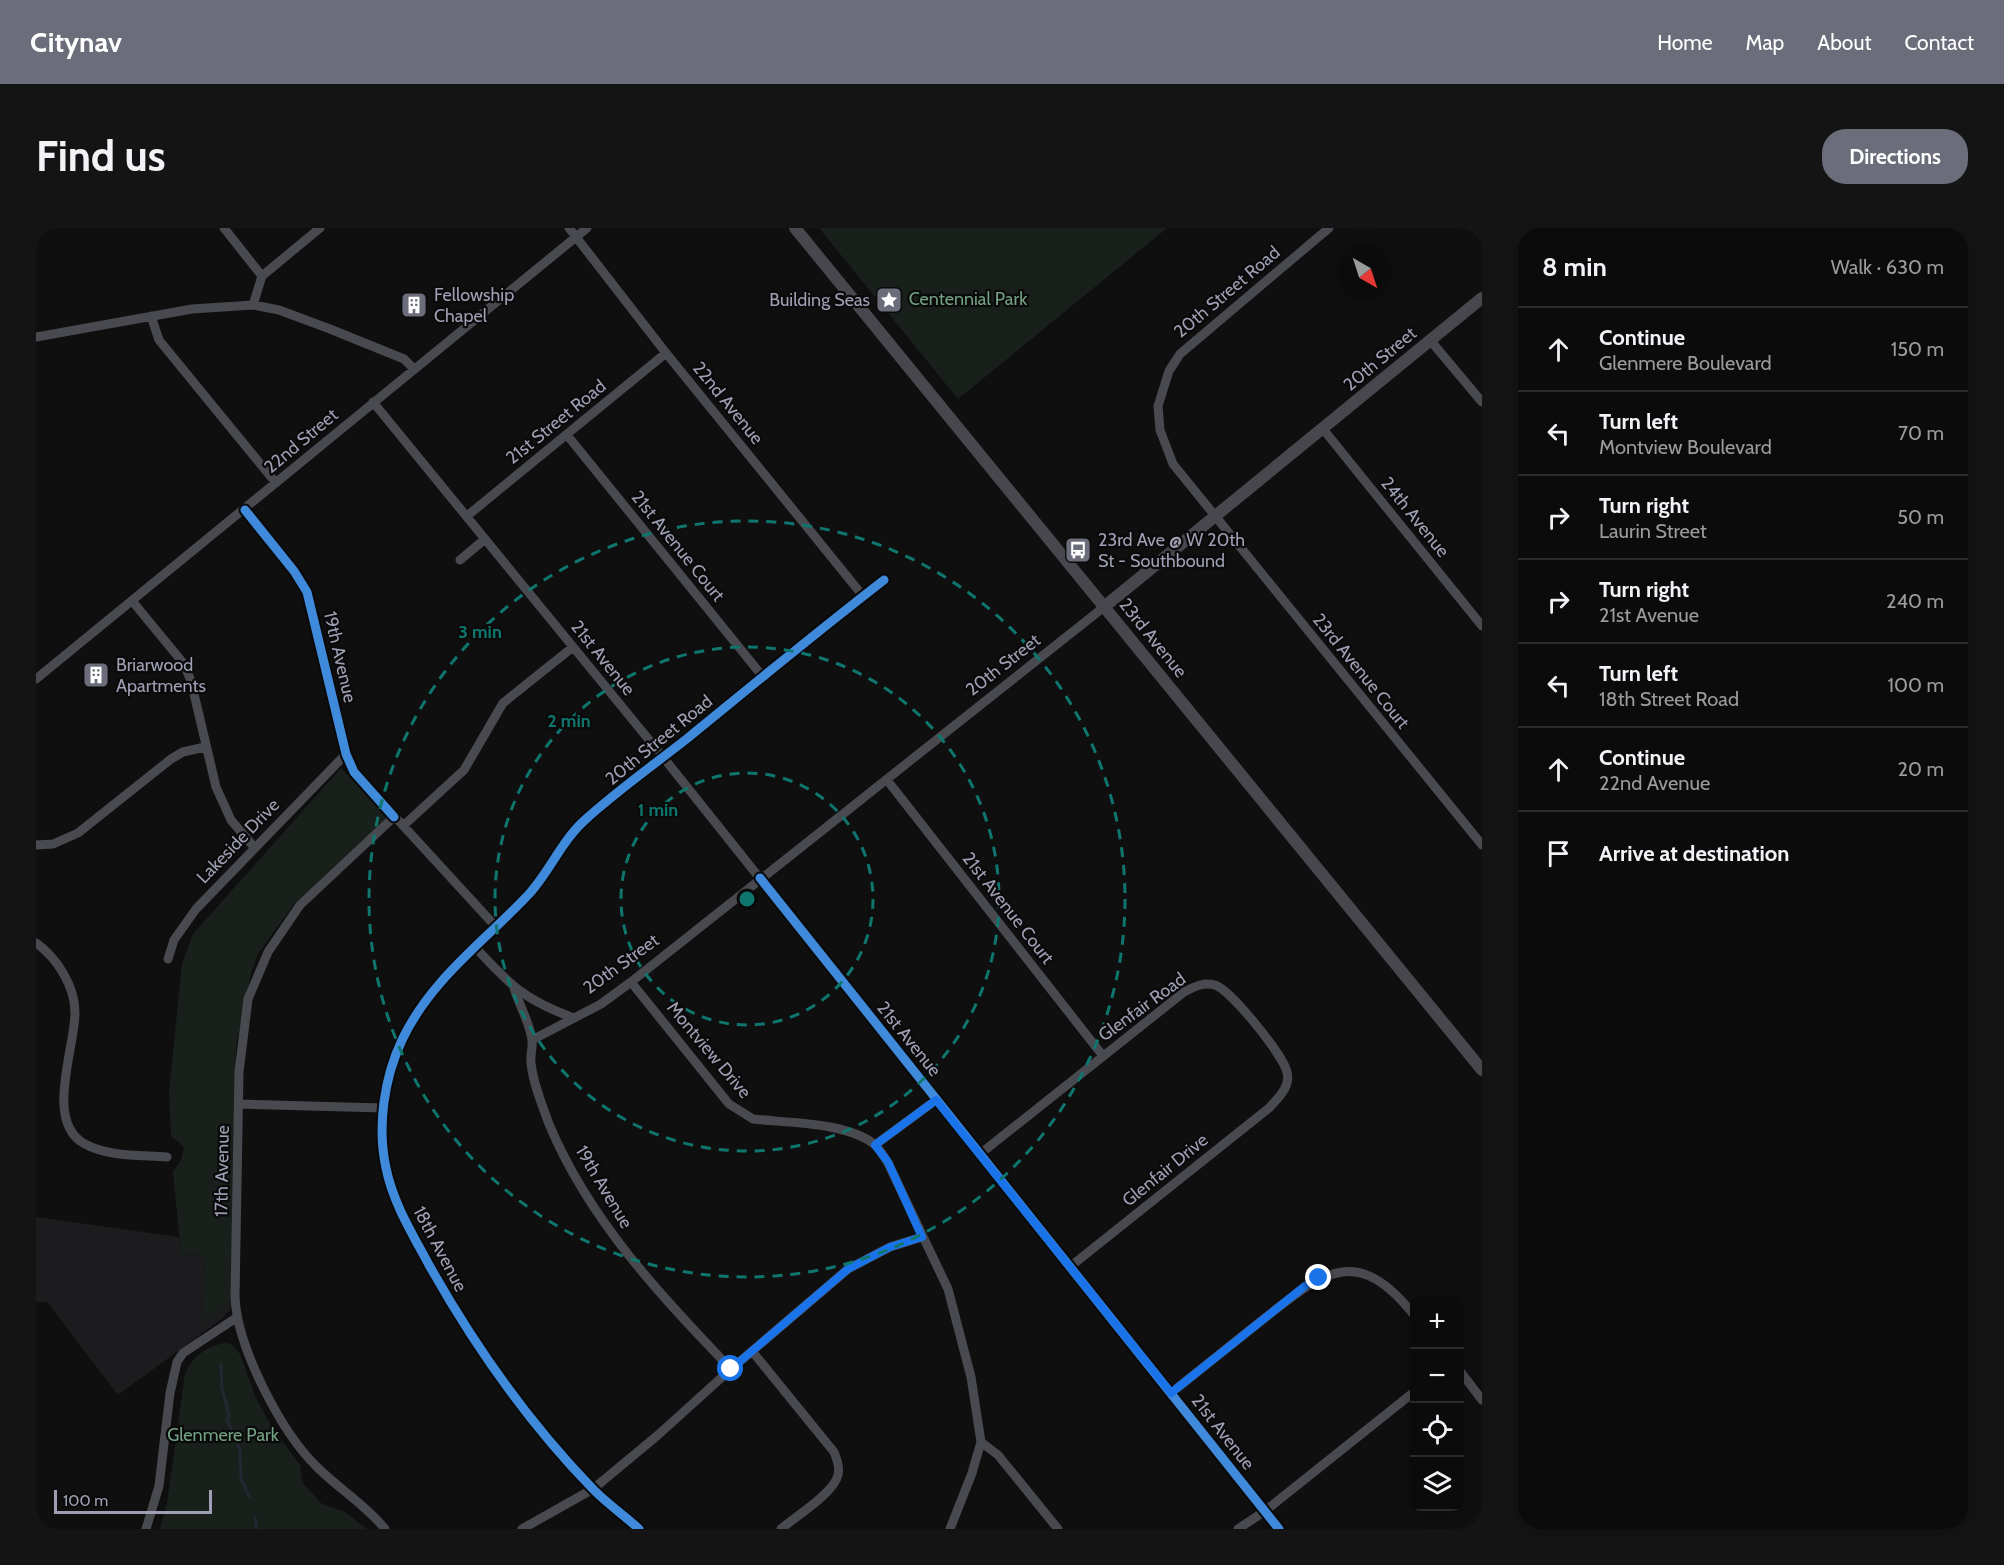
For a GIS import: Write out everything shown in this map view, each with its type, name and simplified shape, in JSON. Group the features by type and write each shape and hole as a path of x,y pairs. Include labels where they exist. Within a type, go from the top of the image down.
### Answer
{"main road":[{"name":"23rd Avenue","path":"795,228 1482,1070"},
{"name":"20th Street","path":"1104,607 1216,518 1482,298"}],"street":[{"path":"224,228 262,276"},
{"path":"253,305 262,276 320,228"},
{"name":"22nd Avenue","path":"569,228 666,353 863,596"},
{"name":"22nd Street","path":"36,679 133,602 587,228"},
{"name":"20th Street Road","path":"1216,518 1168,456 1160,430 1158,406 1169,370 1195,338 1329,228"},
{"path":"36,337 211,307 253,305 279,310 330,329 404,359 414,369"},
{"path":"151,316 159,340 276,483"},
{"path":"1430,340 1482,402"},
{"name":"21st Street Road","path":"467,516 666,353"},
{"name":"21st Avenue","path":"373,402 760,878 1279,1529"},
{"name":"24th Avenue","path":"1323,429 1482,626"},
{"name":"21st Avenue Court","path":"567,435 763,677"},
{"name":"19th Avenue","path":"245,510 294,571 307,592 346,754 354,772 497,928"},
{"name":"23rd Avenue Court","path":"1216,518 1482,845"},
{"path":"460,560 485,539"},
{"name":"20th Street Road","path":"475,946 497,928 536,886 584,820 884,580"},
{"path":"133,602 184,664 191,681 205,747 225,811 254,847"},
{"name":"20th Street","path":"532,1040 571,1017 601,1004 631,982 1104,607"},
{"path":"403,826 464,770 503,703 573,646"},
{"path":"36,845 53,844 78,833 171,759 183,752 205,747"},
{"name":"Lakeside Drive","path":"168,959 183,924 254,847 346,754"},
{"name":"21st Avenue Court","path":"887,780 1103,1056"},
{"name":"17th Avenue","path":"386,1529 316,1467 297,1443 272,1402 236,1318 242,1035 248,999 268,951 300,905 394,817"},
{"path":"36,943 63,973 75,1012 63,1103 72,1131 85,1144 106,1151 167,1157"},
{"name":"19th Avenue","path":"475,946 514,988 544,1007 571,1017"},
{"name":"18th Avenue","path":"475,946 438,983 414,1017 394,1061 383,1108 386,1171 416,1240 451,1304 491,1365 593,1489 639,1529"},
{"name":"Montview Drive","path":"631,982 729,1104 742,1114 753,1119 841,1129 856,1133 875,1145"},
{"name":"Glenfair Road","path":"980,1154 1184,992 1199,985 1216,986 1230,993 1280,1056 1287,1073 1287,1080 1284,1092 1278,1098"},
{"name":"19th Avenue","path":"514,988 532,1040 531,1064 549,1124 598,1213 648,1282 731,1369"},
{"name":"Glenfair Drive","path":"1071,1266 1278,1098"},
{"path":"936,1100 875,1145 888,1162 948,1289 971,1377 981,1442 972,1473 950,1529"},
{"path":"240,1104 383,1108"},
{"path":"522,1529 593,1489 658,1436 731,1369 848,1269 890,1247 922,1237"},
{"path":"1171,1393 1305,1286 1332,1273 1362,1273 1384,1282 1410,1311"},
{"path":"146,1529 159,1486 170,1394 177,1362 183,1353 236,1318"},
{"path":"752,1351 834,1452 837,1461 838,1474 831,1488 781,1529"},
{"path":"1464,1376 1482,1400"},
{"path":"1238,1529 1265,1511 1410,1395"},
{"path":"981,1442 998,1455 1058,1529"}],"shaded area":[{"path":"36,1217 179,1237 181,1254 204,1256 202,1323 231,1300 230,1309 223,1318 118,1395 47,1302 36,1302"}],"green space":[{"name":"Centennial Park","path":"819,228 1167,228 958,399"},
{"path":"341,768 388,817 294,904 258,954 251,973 236,1047 231,1300 202,1323 204,1256 181,1254 173,1172 181,1160 184,1147 171,1136 169,1093 182,963 193,934"},
{"name":"Glenmere Park","path":"224,1343 231,1344 240,1354 256,1398 272,1427 300,1465 302,1482 322,1504 345,1512 367,1529 160,1529 167,1503 185,1373 201,1353"}],"waterway":[{"path":"221,1364 222,1389 229,1414 227,1420 240,1450 241,1479 249,1496"},
{"path":"255,1518 257,1529"}],"cycle path":[{"path":"245,510 294,571 307,592 346,754 354,772 394,817"},
{"path":"639,1529 592,1488 524,1410 464,1324 404,1218 393,1194 383,1152 382,1120 391,1070 402,1040 428,998 460,962 529,894 563,846 586,819 884,580"},
{"path":"760,878 1279,1529"}],"place":[{"name":"Building Seas","path":"889,300"},
{"name":"Fellowship Chapel","path":"414,305"},
{"name":"23rd Ave @ W 20th St - Southbound","path":"1078,550"},
{"name":"Briarwood Apartments","path":"96,675"}],"route":[{"path":"731,1369 848,1269 890,1247 922,1237 888,1162 875,1145 936,1100 1171,1393 1305,1286 1319,1278"}]}
